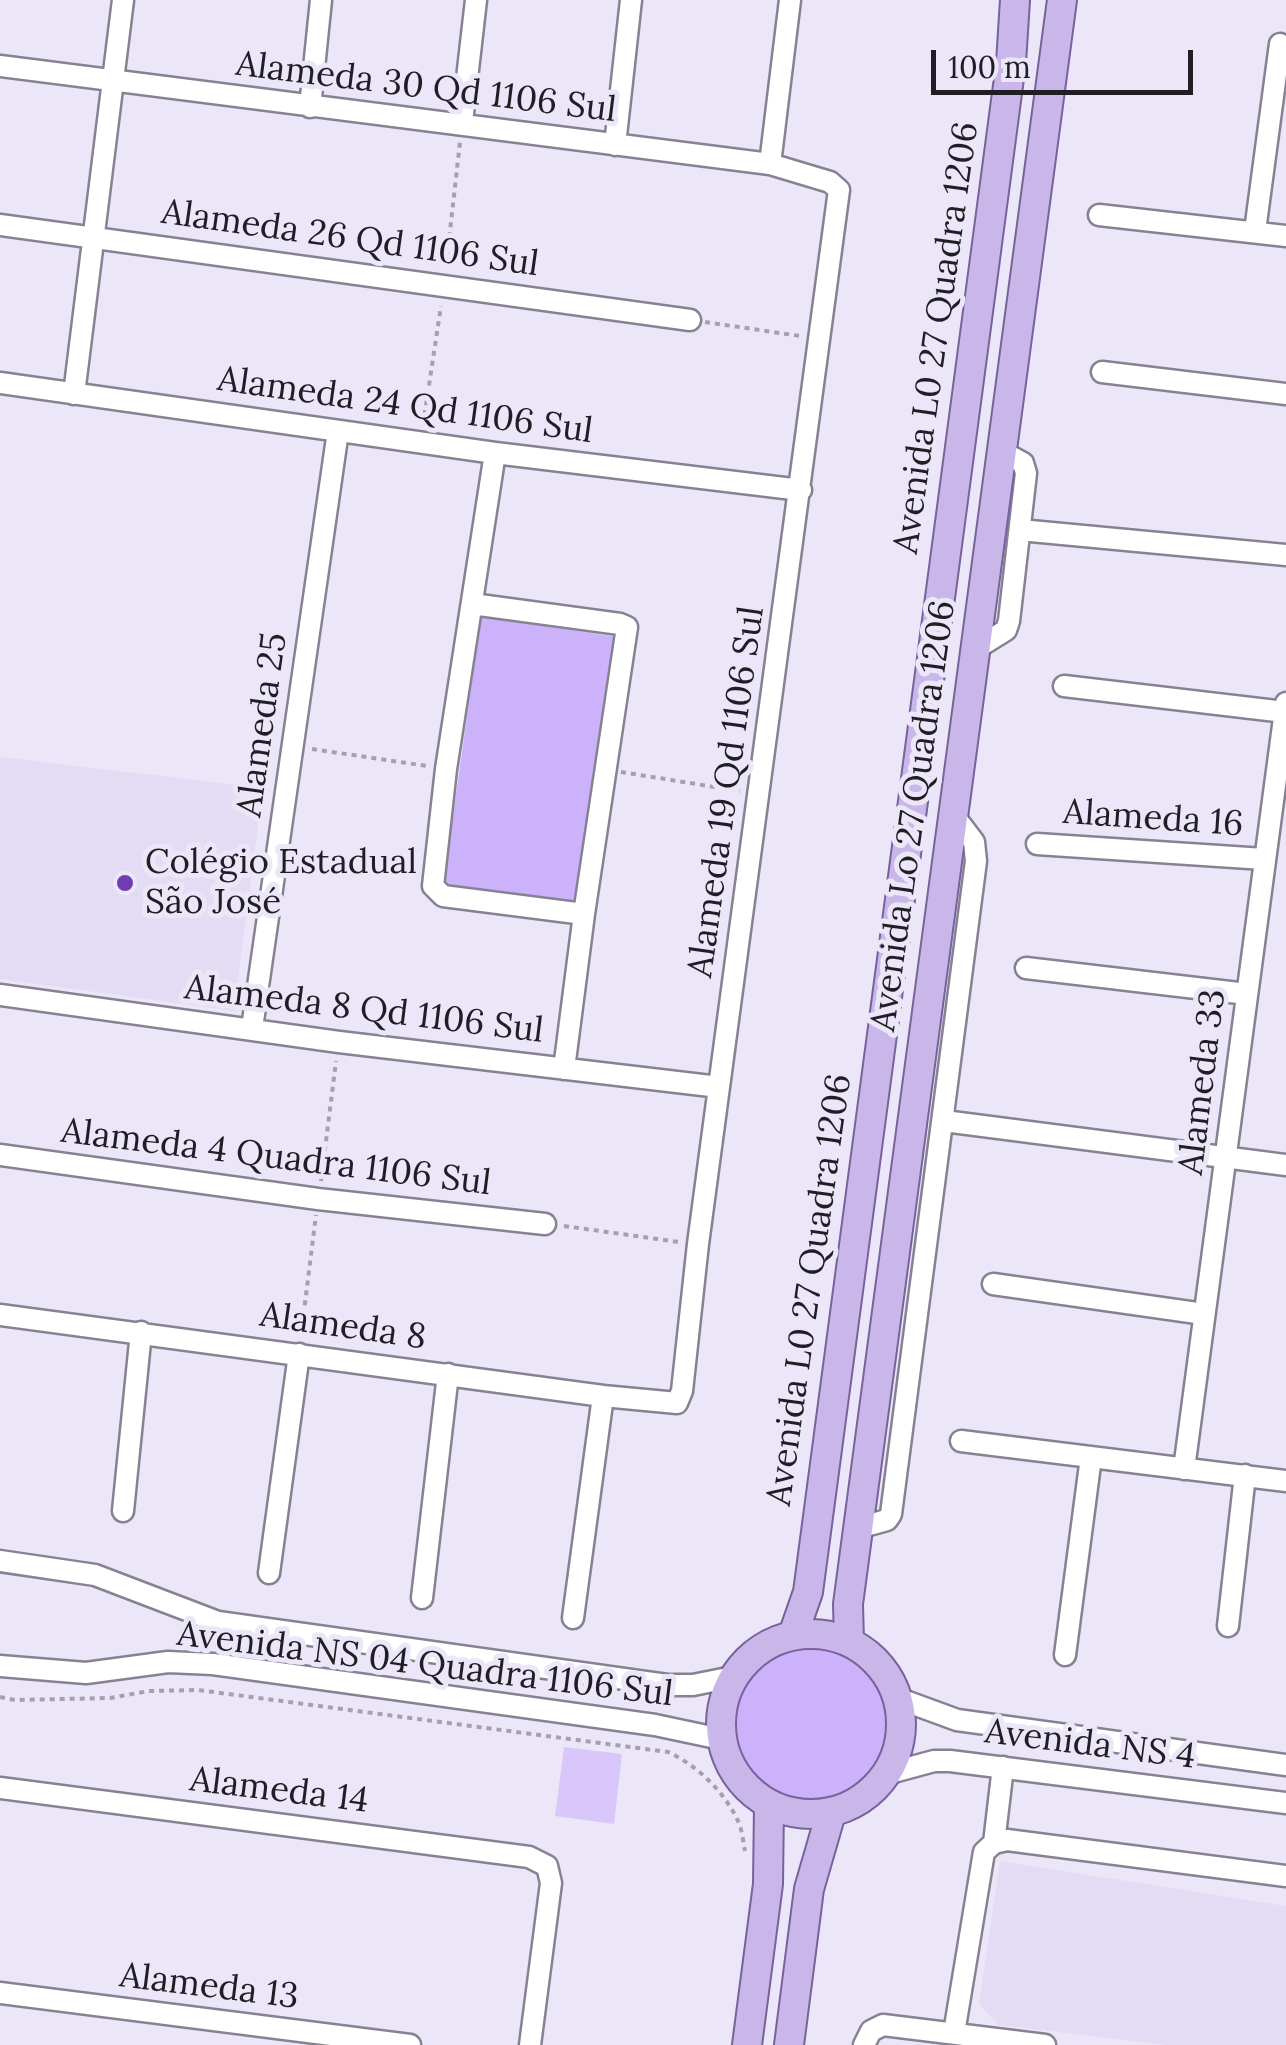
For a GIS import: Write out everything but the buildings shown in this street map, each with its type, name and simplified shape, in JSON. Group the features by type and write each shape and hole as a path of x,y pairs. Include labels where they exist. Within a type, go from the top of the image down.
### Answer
{"main road":[{"name":"Avenida L0 27 Quadra 1206","path":"793,1635 808,1592 1011,63 1015,0"},
{"name":"Avenida Lo 27 Quadra 1206","path":"849,1642 848,1604 1062,0"},
{"path":"812,1633 849,1642 870,1656 887,1675 898,1698 900,1737 886,1774 871,1792 830,1813 806,1815 769,1804 742,1784 728,1763 720,1717 733,1676 759,1650 793,1635 812,1633"},
{"path":"747,2045 768,1884 769,1804"},
{"path":"789,2045 809,1889 830,1813"}],"street":[{"path":"74,394 123,0"},
{"path":"310,107 322,0"},
{"path":"462,122 476,0"},
{"path":"615,145 631,0"},
{"path":"770,164 790,0"},
{"path":"1254,230 1280,44"},
{"name":"Alameda 30 Qd 1106 Sul","path":"0,66 770,164 830,182 839,190"},
{"name":"Alameda 19 Qd 1106 Sul","path":"677,1402 682,1391 698,1244 839,190"},
{"path":"1099,215 1286,236"},
{"name":"Alameda 26 Qd 1106 Sul","path":"0,225 690,320"},
{"path":"1102,372 1286,394"},
{"name":"Alameda 24 Qd 1106 Sul","path":"0,384 495,453 801,490"},
{"name":"Alameda 25","path":"252,1028 338,431"},
{"path":"974,650 1006,630 1020,530 1026,473 1023,463 1001,451"},
{"path":"495,453 446,770 433,886 443,896 584,914"},
{"path":"1020,530 1286,554"},
{"path":"472,604 628,627 564,1069"},
{"path":"1064,686 1285,712"},
{"name":"Alameda 33","path":"1184,1469 1286,703"},
{"path":"858,1528 888,1520 891,1514 944,1121 976,861 974,842 952,813"},
{"name":"Alameda 16","path":"1037,844 1264,860"},
{"path":"1026,968 1247,994"},
{"name":"Alameda 8 Qd 1106 Sul","path":"0,995 720,1087"},
{"path":"944,1121 1286,1165"},
{"name":"Alameda 4 Quadra 1106 Sul","path":"0,1154 318,1199 545,1224"},
{"path":"904,1180 935,1183"},
{"path":"898,1230 928,1232"},
{"path":"993,1284 1204,1314"},
{"name":"Alameda 8","path":"0,1315 603,1396 677,1402"},
{"path":"123,1511 140,1332"},
{"path":"269,1573 299,1354"},
{"path":"422,1598 448,1374"},
{"path":"573,1618 603,1396"},
{"path":"961,1441 1286,1481"},
{"path":"1064,1655 1091,1457"},
{"path":"1228,1626 1245,1474"},
{"name":"Avenida NS 04 Quadra 1106 Sul","path":"0,1561 94,1576 218,1622 667,1686 733,1676"},
{"name":"Avenida NS 04 Quadra 1106 Sul","path":"0,1666 86,1673 168,1662 212,1664 655,1725 721,1738"},
{"path":"898,1698 957,1720 1286,1765"},
{"name":"Avenida NS 4","path":"886,1774 934,1761 1286,1803"},
{"path":"994,1844 1003,1767"},
{"name":"Alameda 14","path":"0,1788 530,1856 547,1866 551,1901 530,2045"},
{"path":"954,2034 984,1852 994,1844 1007,1840 1286,1876"},
{"name":"Alameda 13","path":"0,1993 410,2045"},
{"path":"868,2038 882,2025 1045,2045"}],"path":[{"path":"690,320 820,339"},
{"path":"293,746 446,770"},
{"path":"608,770 760,794"},
{"path":"545,1224 698,1244"},
{"path":"0,1697 110,1698 149,1691 198,1690 668,1752 690,1762 738,1820 746,1856"}],"shaded area":[{"path":"481,617 618,637 579,907 443,887"},
{"name":"Colégio Estadual São José","path":"0,757 263,788 234,1011 0,979"},
{"path":"775,1640 849,1642 897,1698 900,1737 886,1774 831,1813 769,1805 721,1739 733,1677"},
{"path":"1000,1861 1286,1906 1286,2045 1166,2045 998,2025 979,2004"}],"place":[{"name":"Colégio Estadual São José","path":"125,883"}]}
